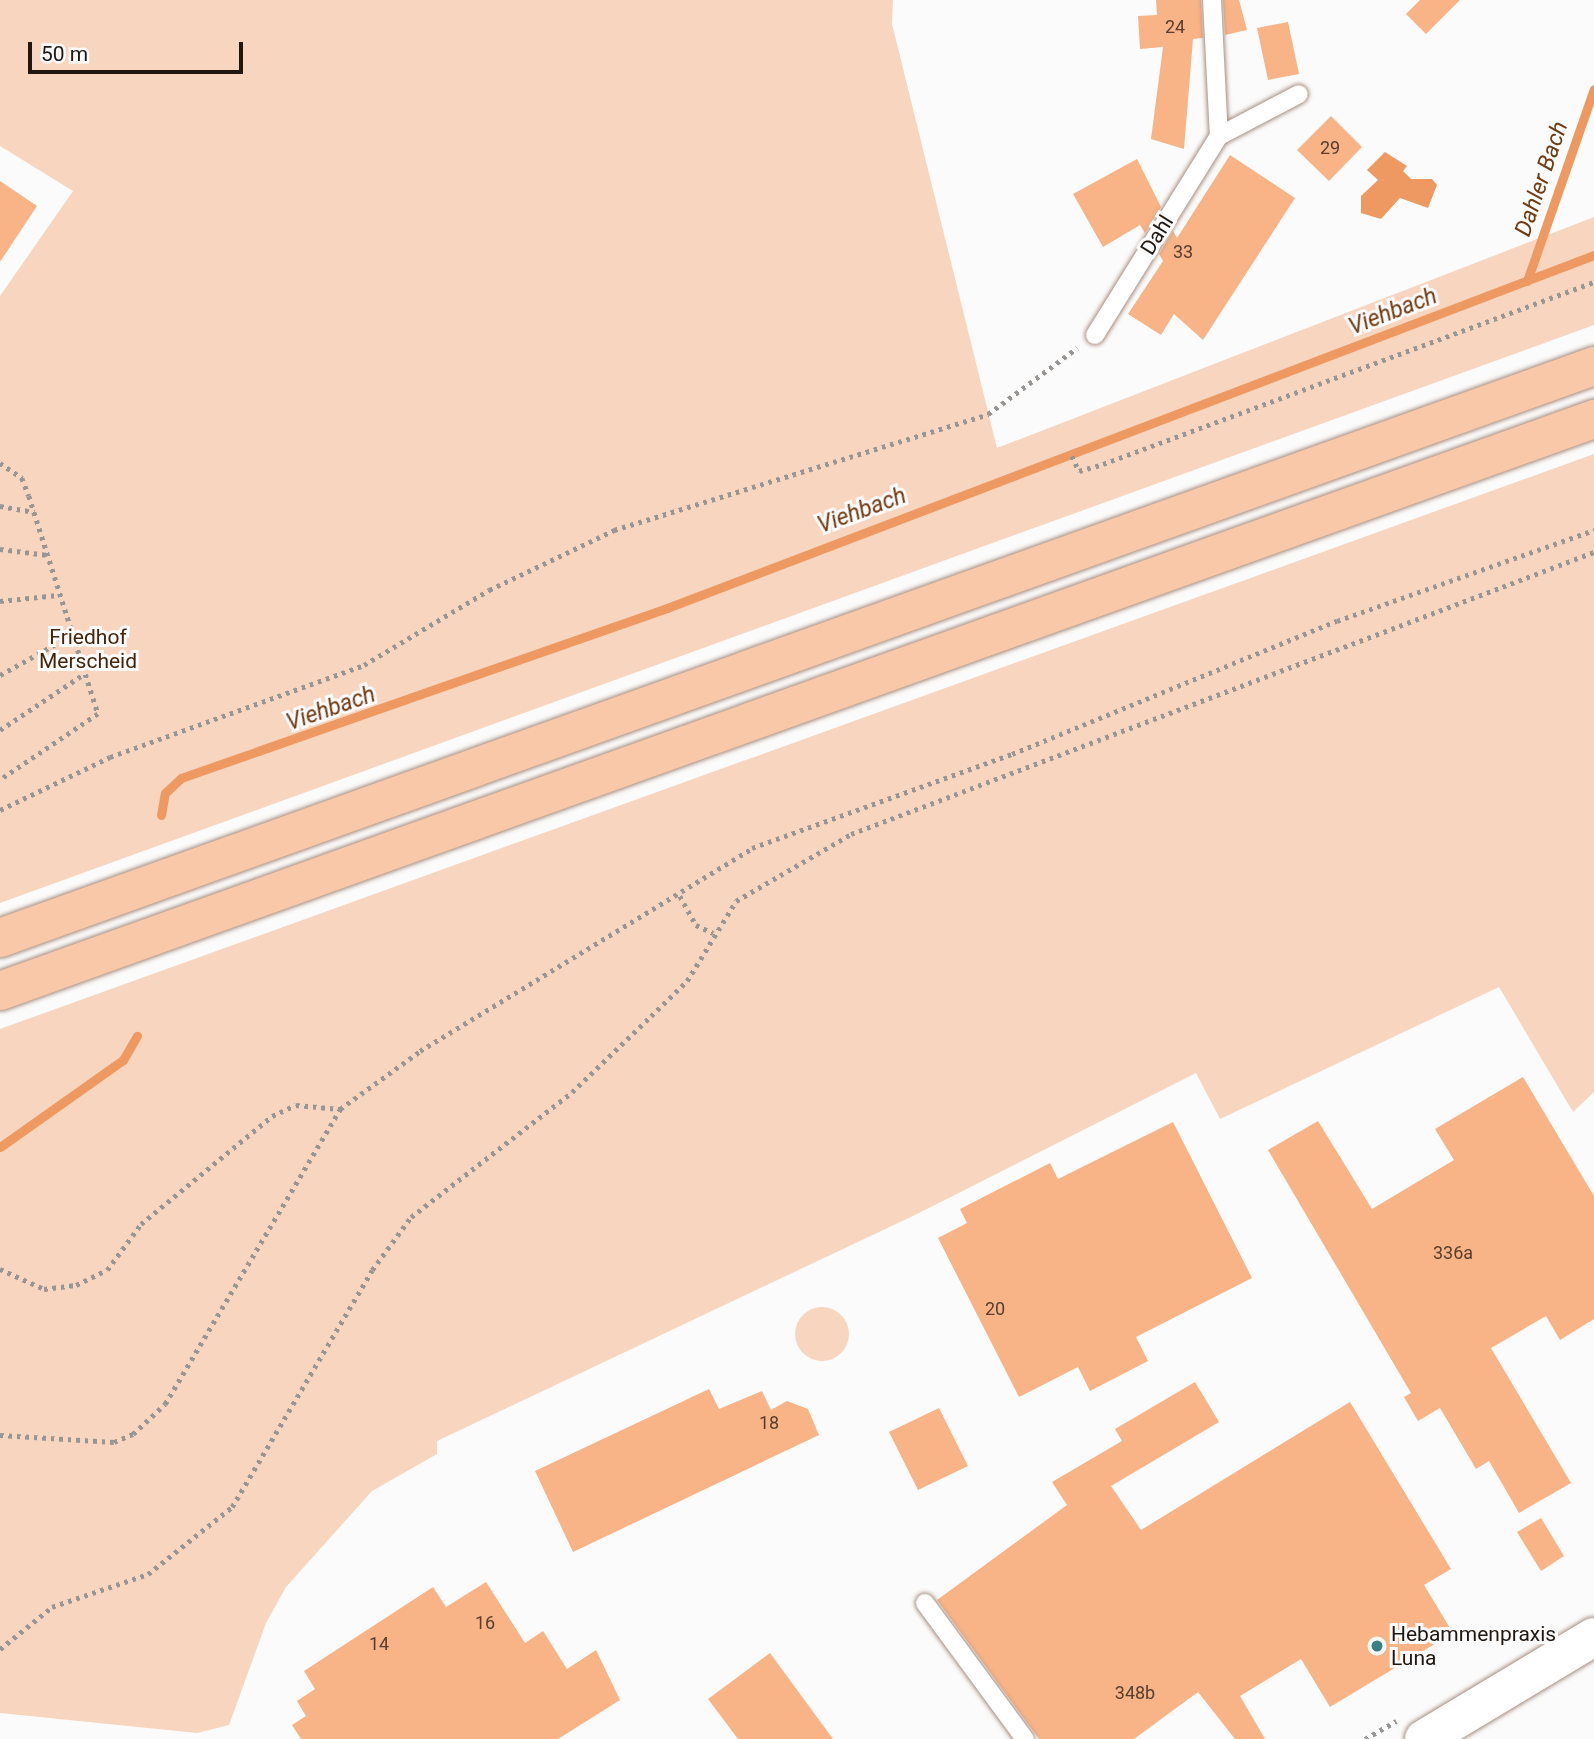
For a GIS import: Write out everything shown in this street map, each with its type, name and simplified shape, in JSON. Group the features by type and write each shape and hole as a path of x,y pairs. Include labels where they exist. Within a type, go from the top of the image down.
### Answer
{"highway":[{"path":"0,938 1594,366"},
{"path":"0,990 1594,419"}],"main road":[{"path":"1423,1739 1594,1637"}],"lane":[{"path":"1212,0 1220,136"},
{"name":"Dahl","path":"1095,335 1220,136 1299,94"},
{"path":"925,1603 1025,1739"}],"path":[{"path":"1072,456 1079,471 1103,464 1594,282"},
{"path":"0,810 140,745 364,665 489,590 614,530 988,414 1095,335"},
{"path":"0,463 22,478 48,555 70,636 97,714 0,780"},
{"path":"0,506 34,512"},
{"path":"0,1435 114,1442 151,1419 252,1263 340,1109 420,1051 777,836 1012,754 1337,621 1594,530"},
{"path":"0,549 48,555"},
{"path":"0,1649 52,1606 148,1574 232,1507 372,1270 411,1217 572,1092 687,981 713,933 736,901 851,834 1594,552"},
{"path":"0,601 58,595"},
{"path":"0,675 70,636"},
{"path":"0,730 84,674"},
{"path":"680,896 696,925 713,933"},
{"path":"0,1269 44,1289 76,1285 107,1270 147,1219 216,1168 272,1116 296,1105 340,1109"}],"green space":[{"name":"Friedhof Merscheid","path":"0,0 893,0 892,24 997,448 1594,217 1594,325 0,903 0,296 73,191 0,146"},
{"path":"1594,454 1594,1092 1573,1112 1499,987 1220,1119 1196,1073 917,1214 437,1441 437,1454 372,1491 286,1587 266,1623 229,1725 197,1733 0,1713 0,1029"},
{"path":"827,1307 837,1311 845,1319 849,1334 845,1349 837,1357 817,1361 807,1357 799,1349 795,1329 799,1319 807,1311"}],"shaded area":[{"path":"1385,152 1407,166 1403,171 1411,179 1432,179 1437,185 1428,208 1400,198 1381,219 1361,213 1361,196 1378,180 1367,170"}],"building":[{"path":"1156,0 1201,0 1203,38 1193,39 1184,149 1151,139 1163,47 1140,49 1138,16 1157,15"},
{"path":"1223,0 1239,0 1247,30 1225,35"},
{"path":"1420,0 1460,0 1426,34 1406,14"},
{"path":"1288,22 1299,74 1268,80 1257,28"},
{"path":"1331,116 1362,147 1329,181 1297,150"},
{"path":"1230,155 1295,198 1203,340 1174,314 1161,335 1128,314 1163,261 1159,254 1173,231 1177,238"},
{"path":"1137,159 1161,207 1145,233 1140,225 1103,247 1073,194"},
{"path":"0,181 37,206 0,262"},
{"path":"1523,1077 1594,1196 1594,1319 1560,1340 1546,1316 1491,1348 1571,1483 1519,1513 1489,1461 1476,1469 1440,1408 1418,1421 1404,1397 1411,1393 1268,1150 1318,1121 1372,1209 1454,1160 1435,1129"},
{"path":"1173,1122 1252,1278 1136,1337 1148,1361 1090,1391 1078,1367 1019,1397 938,1238 967,1223 960,1209 1050,1163 1058,1179"},
{"path":"1195,1382 1219,1422 1111,1486 1141,1530 1350,1402 1451,1569 1424,1585 1453,1633 1330,1707 1301,1659 1240,1696 1265,1739 1235,1739 1198,1692 1134,1739 1039,1739 937,1600 1067,1505 1052,1482 1122,1441 1115,1429"},
{"path":"709,1389 719,1409 762,1391 771,1410 787,1401 808,1409 819,1435 573,1552 535,1471"},
{"path":"939,1408 968,1466 918,1490 889,1432"},
{"path":"1541,1518 1564,1556 1541,1571 1517,1532"},
{"path":"486,1582 525,1643 543,1631 567,1669 596,1650 620,1700 558,1739 301,1739 292,1725 306,1716 297,1701 315,1689 304,1671 433,1587 446,1607"},
{"path":"770,1653 833,1739 738,1739 708,1699"}],"waterway":[{"name":"Dahler Bach","path":"1527,281 1594,89"},
{"name":"Viehbach","path":"161,815 165,793 181,778 667,608 1594,255"},
{"name":"Viehbach","path":"0,1147 123,1060 137,1036"}],"place":[{"name":"Hebammenpraxis Luna","path":"1377,1646"}]}
